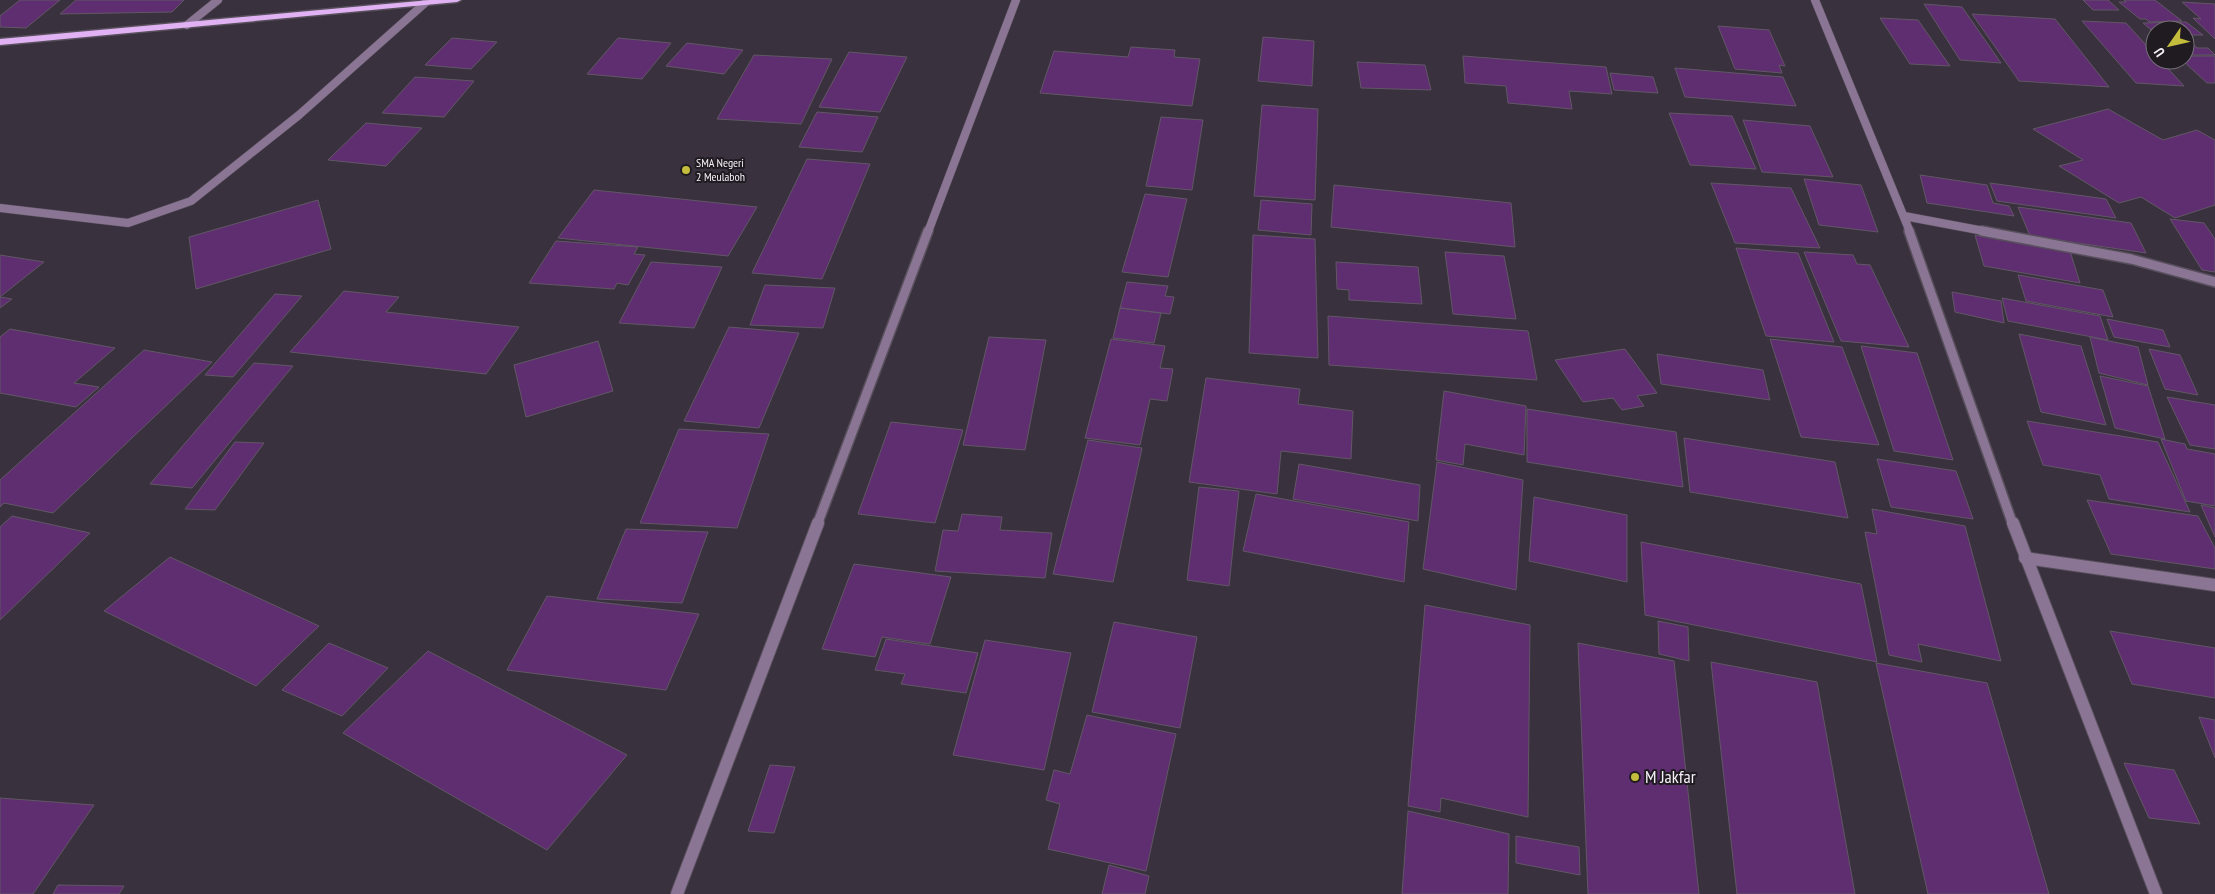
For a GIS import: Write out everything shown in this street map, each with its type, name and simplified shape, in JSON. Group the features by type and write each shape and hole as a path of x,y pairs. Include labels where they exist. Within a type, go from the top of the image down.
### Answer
{"main road":[{"path":"0,42 457,0"}],"street":[{"path":"187,24 218,0"},
{"path":"677,894 1016,0"},
{"path":"1815,0 1904,216 2025,558 2156,894"},
{"path":"0,208 128,223 191,201 299,115 425,2"},
{"path":"1904,216 2132,259 2215,282"},
{"path":"2025,558 2215,585"}],"building":[{"path":"20,0 60,0 26,28 0,27 0,16"},
{"path":"76,0 184,0 172,12 60,14"},
{"path":"2083,0 2108,0 2119,10 2093,10"},
{"path":"2124,0 2155,0 2181,20 2140,19 2119,2 2126,2"},
{"path":"2182,2 2215,4 2215,39 2193,18 2201,19"},
{"path":"1924,4 1962,7 2001,63 1960,60"},
{"path":"1972,14 2055,19 2109,87 2019,81"},
{"path":"1880,18 1918,20 1950,66 1910,64"},
{"path":"2082,21 2126,23 2145,44 2145,70 2169,70 2184,86 2136,83"},
{"path":"1718,26 1769,30 1785,66 1779,65 1782,73 1735,69"},
{"path":"2195,29 2203,35 2195,35"},
{"path":"1263,37 1314,41 1312,86 1258,81"},
{"path":"452,38 497,42 471,69 425,65"},
{"path":"618,38 671,43 642,79 587,74"},
{"path":"687,43 743,50 724,74 666,66"},
{"path":"2195,46 2197,48 2208,48 2215,55 2195,55"},
{"path":"1131,47 1175,50 1174,57 1200,59 1192,106 1040,93 1054,51 1128,57"},
{"path":"849,52 907,57 880,112 819,107"},
{"path":"754,55 832,59 801,124 717,119"},
{"path":"1463,56 1606,67 1612,94 1569,91 1572,109 1508,103 1506,86 1465,83"},
{"path":"2195,56 2215,56 2215,83 2207,83 2193,70 2195,70"},
{"path":"1357,62 1425,65 1431,90 1361,88"},
{"path":"1675,68 1783,77 1796,106 1685,97"},
{"path":"1610,73 1653,77 1658,93 1614,90"},
{"path":"415,77 474,81 444,117 382,113"},
{"path":"1262,105 1318,109 1315,200 1254,196"},
{"path":"2108,109 2163,140 2197,130 2215,140 2215,205 2175,218 2141,197 2119,203 2059,166 2083,160 2033,129"},
{"path":"817,112 878,117 862,152 799,147"},
{"path":"1669,113 1732,116 1756,169 1690,165"},
{"path":"1161,117 1203,120 1192,190 1146,186"},
{"path":"1743,120 1810,126 1833,177 1762,172"},
{"path":"366,123 422,128 386,166 328,160"},
{"path":"807,159 870,164 822,279 752,273"},
{"path":"1920,175 1987,185 1993,203 2009,206 2014,216 1927,203"},
{"path":"1804,179 1861,185 1878,232 1819,225"},
{"path":"1711,183 1791,188 1820,248 1735,243"},
{"path":"1990,183 2106,199 2116,218 1997,201"},
{"path":"1334,185 1511,203 1515,247 1331,227"},
{"path":"594,190 757,207 728,256 558,238"},
{"path":"1145,194 1187,199 1168,277 1122,272"},
{"path":"318,200 331,249 196,289 189,237"},
{"path":"1261,200 1312,204 1311,235 1258,230"},
{"path":"2018,207 2131,223 2146,253 2030,236"},
{"path":"2170,219 2204,223 2215,239 2215,272 2202,270"},
{"path":"1253,235 1315,239 1318,358 1249,353"},
{"path":"1975,235 2070,251 2080,283 1984,266"},
{"path":"556,241 638,247 634,254 645,255 628,285 617,283 614,289 529,283"},
{"path":"1736,248 1798,253 1834,342 1766,336"},
{"path":"1445,252 1504,256 1516,319 1453,314"},
{"path":"1804,252 1853,255 1857,264 1870,265 1909,347 1841,341"},
{"path":"0,255 44,262 0,297"},
{"path":"651,262 722,267 694,328 619,323"},
{"path":"1336,262 1418,267 1422,304 1349,300 1349,290 1337,289"},
{"path":"2018,275 2103,290 2113,317 2026,301"},
{"path":"1127,282 1168,286 1165,296 1174,297 1170,314 1120,308"},
{"path":"765,285 835,288 823,328 750,325"},
{"path":"344,291 399,297 386,312 519,327 486,374 290,352"},
{"path":"1952,292 2001,301 2004,323 1955,312"},
{"path":"275,294 302,296 233,377 205,375"},
{"path":"0,297 12,299 0,308"},
{"path":"2002,298 2100,316 2108,340 2008,321"},
{"path":"1120,308 1161,313 1154,343 1113,338"},
{"path":"1328,316 1528,331 1537,380 1329,365"},
{"path":"2107,319 2163,330 2170,347 2114,337"},
{"path":"729,327 799,333 759,428 684,421"},
{"path":"10,329 115,348 74,383 99,387 76,407 0,393 0,337"},
{"path":"2019,334 2081,346 2106,425 2041,412"},
{"path":"989,337 1046,340 1025,450 963,445"},
{"path":"2090,337 2138,347 2148,385 2099,373"},
{"path":"1111,339 1165,346 1160,368 1173,369 1167,401 1150,399 1140,445 1085,438"},
{"path":"1770,339 1842,347 1879,445 1801,437"},
{"path":"598,341 613,391 526,417 514,365"},
{"path":"1861,346 1917,353 1953,460 1894,451"},
{"path":"1625,349 1657,393 1637,396 1644,406 1622,410 1613,398 1583,402 1555,360"},
{"path":"2149,349 2180,355 2198,395 2165,389"},
{"path":"144,350 212,362 53,513 4,503 0,507 0,480"},
{"path":"1657,354 1763,370 1770,400 1661,384"},
{"path":"254,363 293,366 192,488 150,484"},
{"path":"2100,376 2148,386 2165,439 2115,428"},
{"path":"1206,378 1300,389 1298,404 1353,411 1351,459 1281,451 1277,494 1189,482"},
{"path":"1444,391 1526,406 1524,455 1465,444 1463,465 1436,460"},
{"path":"2167,397 2215,405 2215,449 2190,445"},
{"path":"1527,409 1676,432 1683,487 1527,462"},
{"path":"2027,421 2158,442 2190,512 2109,499 2100,475 2043,465"},
{"path":"891,422 963,430 935,523 858,514"},
{"path":"679,429 769,434 737,528 640,523"},
{"path":"1684,438 1835,462 1848,518 1690,492"},
{"path":"2161,439 2185,444 2187,449 2215,454 2215,506 2186,501"},
{"path":"1088,440 1142,448 1113,582 1053,574"},
{"path":"235,442 264,443 215,510 185,509"},
{"path":"1877,459 1956,471 1973,519 1891,507"},
{"path":"1437,462 1523,480 1516,590 1423,569"},
{"path":"1299,464 1420,485 1418,521 1293,499"},
{"path":"1199,487 1239,491 1229,586 1187,580"},
{"path":"1256,494 1409,522 1404,582 1243,551"},
{"path":"1534,497 1627,515 1627,582 1529,561"},
{"path":"2087,500 2198,516 2215,548 2215,569 2111,554"},
{"path":"2201,505 2215,508 2215,537"},
{"path":"1872,509 1965,526 2001,661 1918,644 1922,662 1889,655 1865,532 1877,534"},
{"path":"962,514 1002,517 1000,530 1052,533 1045,578 935,571 943,530 958,531"},
{"path":"12,516 90,533 0,620 0,527"},
{"path":"626,529 708,532 682,603 597,599"},
{"path":"1641,542 1861,584 1877,662 1645,615"},
{"path":"170,557 319,626 256,686 104,611"},
{"path":"854,564 951,577 930,644 882,637 875,657 822,649"},
{"path":"547,596 699,614 666,690 507,670"},
{"path":"1425,605 1530,625 1528,817 1441,798 1440,812 1408,806"},
{"path":"1658,621 1688,627 1689,661 1659,654"},
{"path":"1114,622 1197,637 1180,728 1092,712"},
{"path":"2110,631 2215,648 2215,698 2132,684"},
{"path":"886,639 978,653 966,693 901,684 905,674 875,670"},
{"path":"985,640 1071,653 1044,770 953,755"},
{"path":"329,643 388,668 342,716 282,690"},
{"name":"M Jakfar","path":"1578,643 1674,661 1699,894 1588,894"},
{"path":"428,651 627,755 547,850 343,733"},
{"path":"1711,662 1817,682 1855,894 1737,894"},
{"path":"1876,663 1987,683 2049,894 1928,894"},
{"path":"1087,715 1176,734 1146,871 1048,849 1060,804 1046,800 1054,770 1070,774"},
{"path":"2199,717 2215,720 2215,758"},
{"path":"2124,763 2174,770 2200,824 2149,818"},
{"path":"770,765 795,767 774,833 748,831"},
{"path":"0,798 94,805 33,894 0,894"},
{"path":"1408,811 1509,834 1508,894 1402,894"},
{"path":"1516,836 1579,847 1580,875 1516,863"},
{"path":"1109,865 1149,876 1145,894 1102,894"},
{"path":"58,885 124,886 119,894 53,894"}],"place":[{"name":"SMA Negeri 2 Meulaboh","path":"686,170"},
{"name":"M Jakfar","path":"1635,777"}]}
